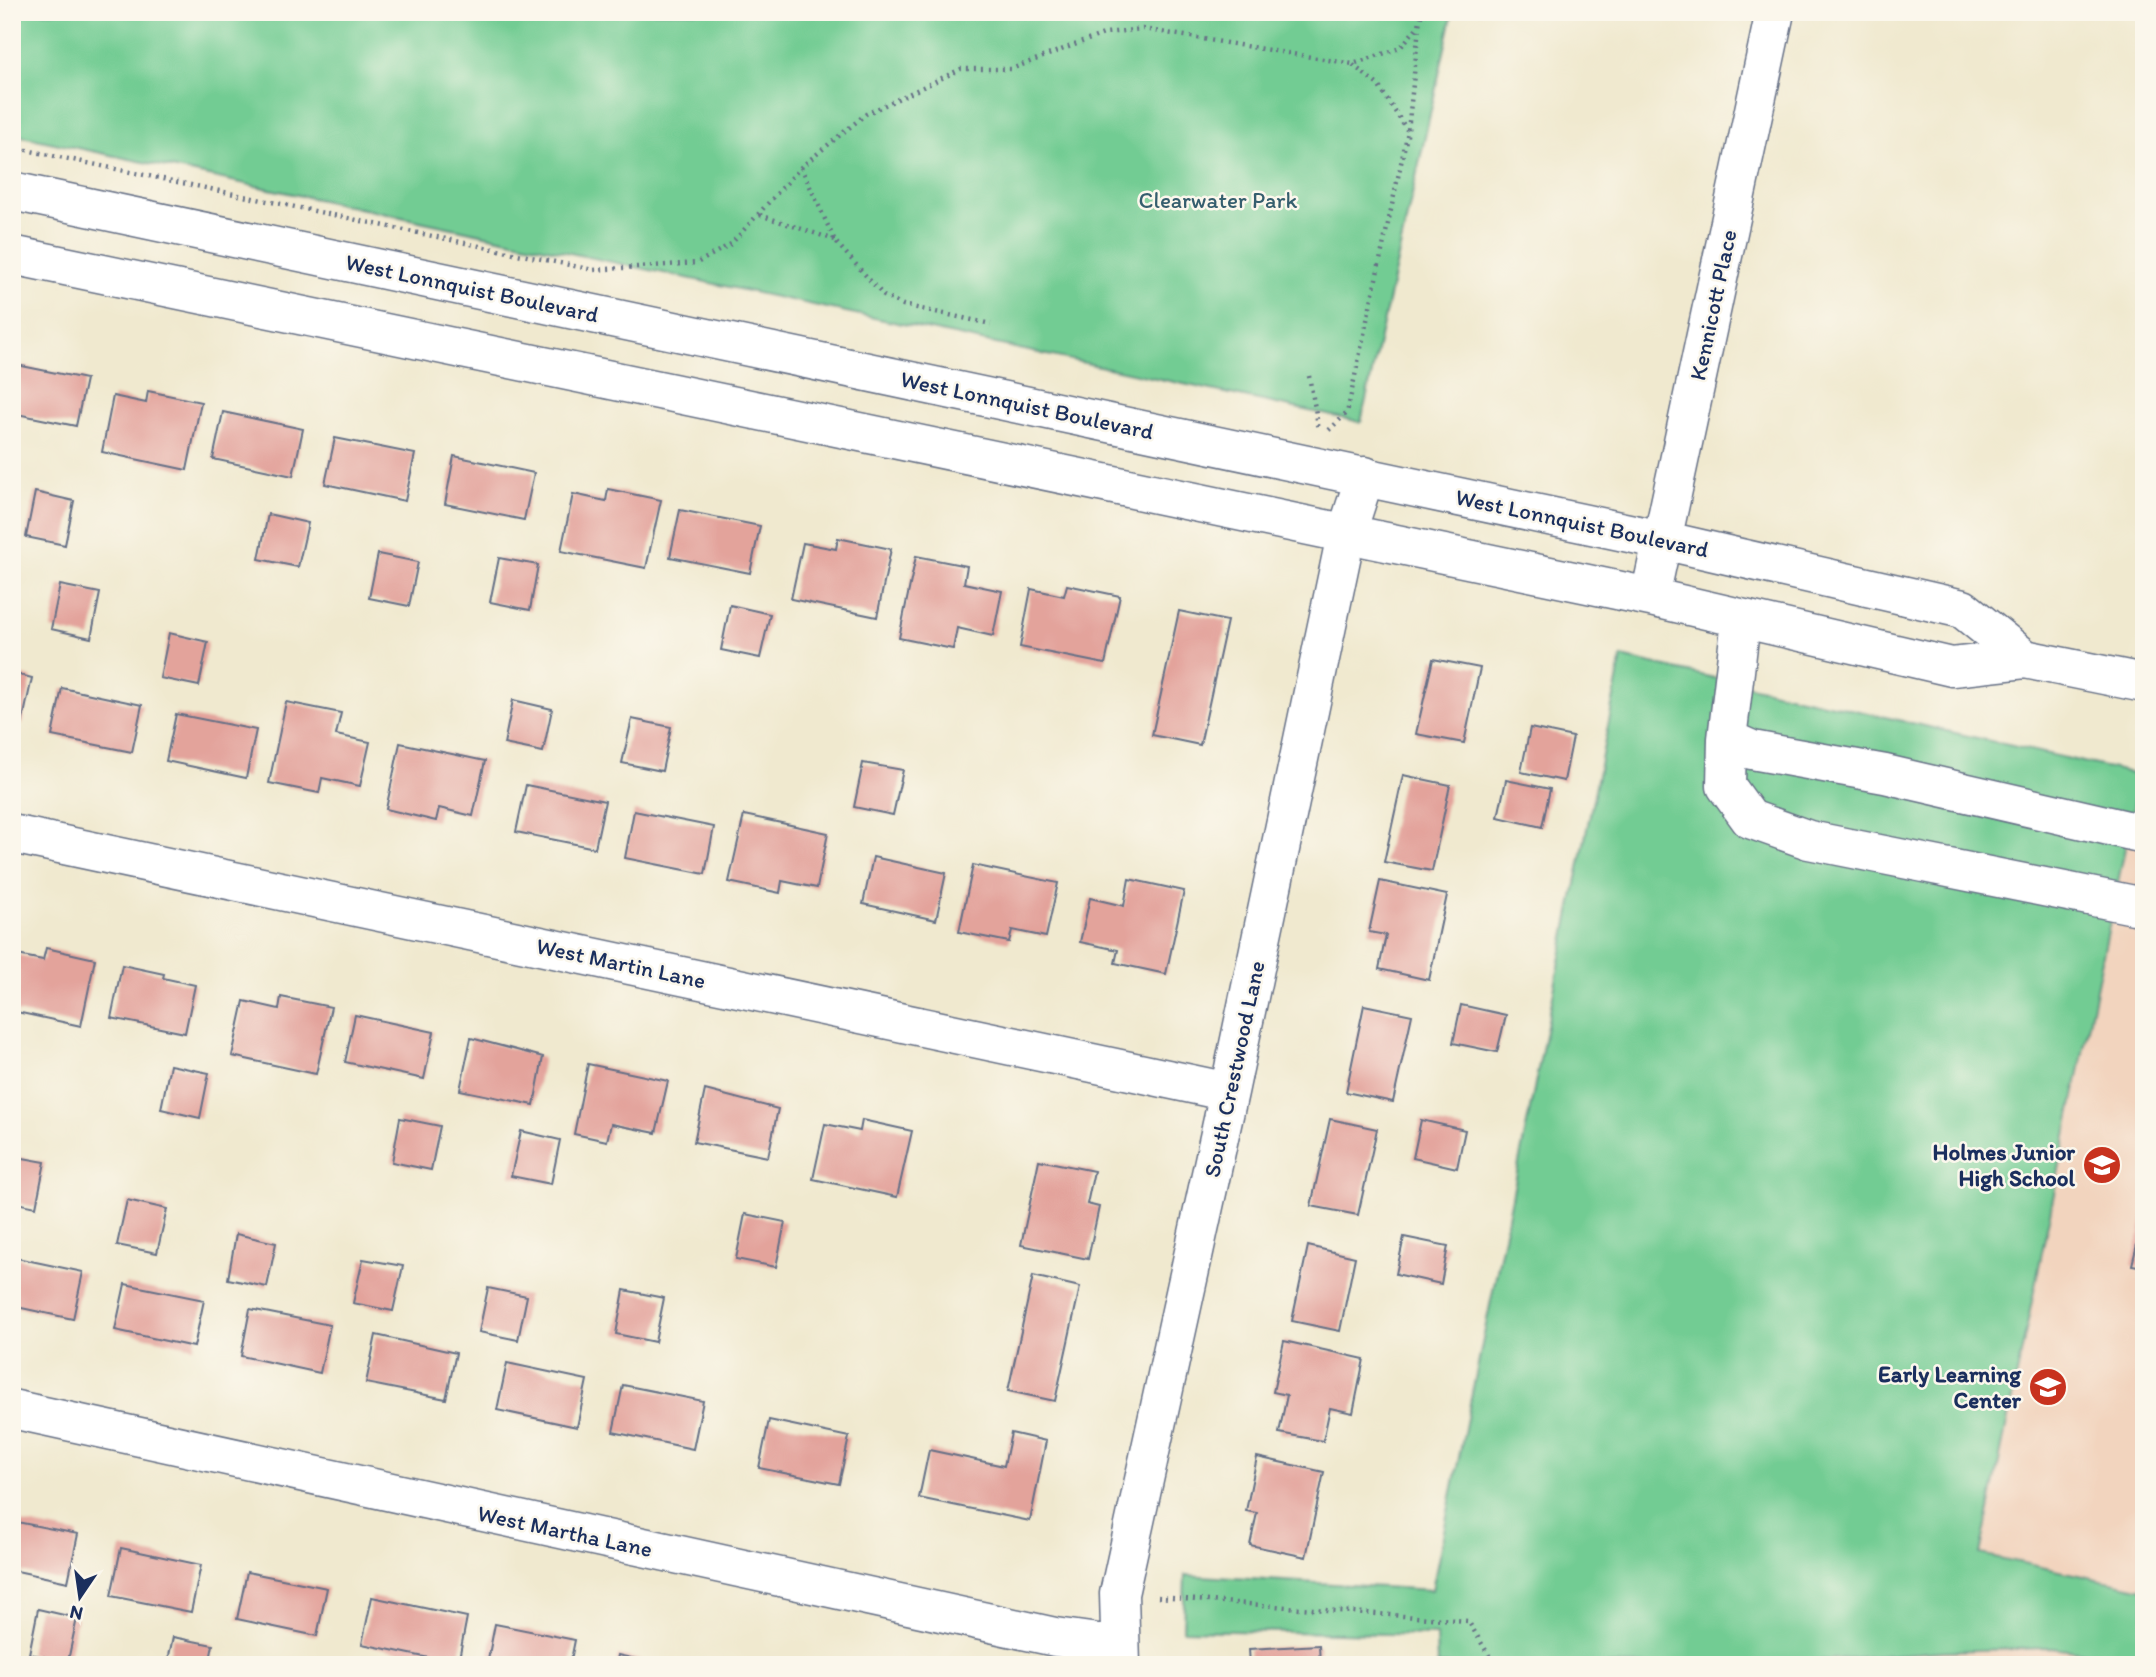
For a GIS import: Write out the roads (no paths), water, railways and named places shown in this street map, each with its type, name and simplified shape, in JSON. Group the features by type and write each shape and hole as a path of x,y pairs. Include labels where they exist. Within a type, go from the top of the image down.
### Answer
{"street":[{"name":"Kennicott Place","path":"1650,597 1775,12"},
{"name":"West Lonnquist Boulevard","path":"12,191 1365,476 1963,609 2025,659"},
{"name":"West Lonnquist Boulevard","path":"12,255 1650,597 1952,667 2025,659 2144,683"},
{"name":"South Crestwood Lane","path":"1120,1655 1119,1594 1229,1092 1346,535 1365,476"},
{"path":"1741,620 1727,739 1726,786 1750,819 1809,840 2144,907"},
{"path":"1727,739 1752,750 1885,774 2144,834"},
{"name":"West Martin Lane","path":"12,834 1229,1092"},
{"name":"West Martha Lane","path":"12,1409 1042,1634 1120,1655"}],"place":[{"name":"Holmes Junior High School","path":"2102,1165"},
{"name":"Early Learning Center","path":"2048,1387"}],"park label":[{"name":"Clearwater Park","path":"1218,200"}]}
